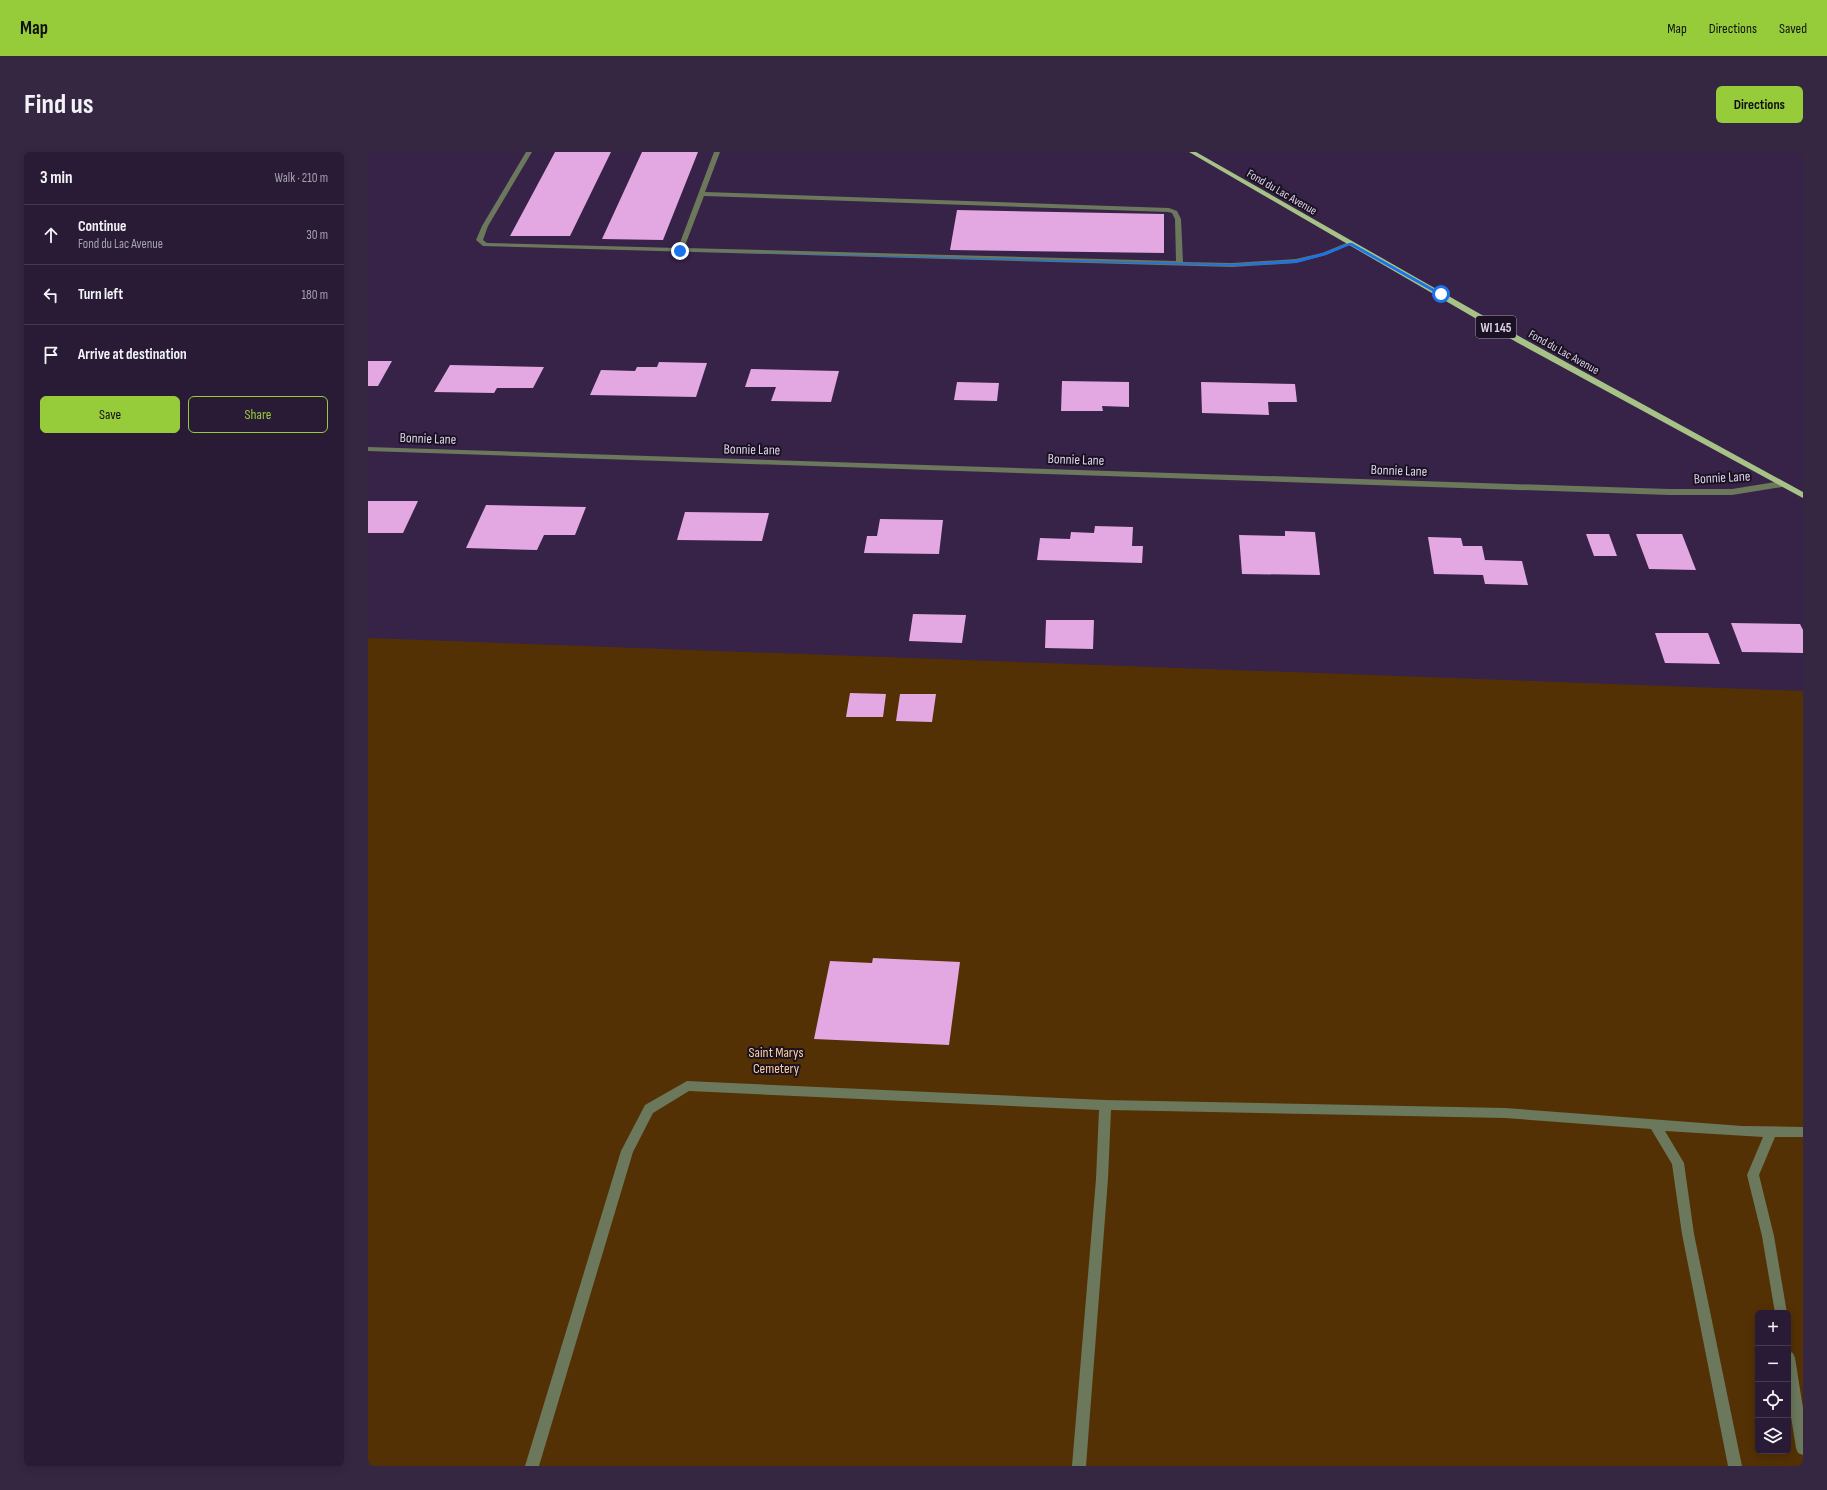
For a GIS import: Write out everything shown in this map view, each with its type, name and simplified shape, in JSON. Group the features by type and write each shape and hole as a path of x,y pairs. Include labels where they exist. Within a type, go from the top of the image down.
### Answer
{"main road":[{"name":"Fond du Lac Avenue","path":"1192,152 1521,342 1803,495"}],"street":[{"path":"529,152 485,226 479,240 485,245 1232,265 1296,261 1324,254 1351,244"},
{"path":"680,251 717,152"},
{"path":"701,194 1169,210 1175,212 1178,219 1180,264"},
{"name":"Bonnie Lane","path":"368,449 1669,492 1732,492 1782,484"},
{"path":"532,1466 627,1151 650,1109 687,1086 1105,1105 1505,1113 1655,1125 1771,1132 1803,1132"},
{"path":"1079,1466 1102,1180 1105,1105"},
{"path":"1655,1125 1678,1163 1694,1265 1735,1466"},
{"path":"1771,1132 1754,1175 1768,1236 1780,1310"},
{"path":"1791,1376 1803,1448"}],"green space":[{"name":"Saint Marys Cemetery","path":"368,638 1803,691 1803,1466 368,1466"}],"building":[{"path":"555,152 611,152 570,236 510,236"},
{"path":"642,152 698,152 663,240 602,239"},
{"path":"957,210 1164,214 1164,253 950,250"},
{"path":"368,361 392,361 378,386 368,386"},
{"path":"659,362 707,363 696,397 590,395 601,370 635,371 637,367 657,367"},
{"path":"450,365 544,367 533,388 497,388 494,393 434,392"},
{"path":"751,369 839,371 831,402 771,401 776,387 745,387"},
{"path":"1062,381 1129,382 1129,407 1102,406 1103,411 1061,411"},
{"path":"957,382 999,383 997,401 954,400"},
{"path":"1201,382 1295,384 1297,402 1268,402 1269,415 1202,413"},
{"path":"368,501 418,501 403,533 368,533"},
{"path":"486,505 586,507 575,535 544,535 537,550 466,548"},
{"path":"685,512 769,513 762,541 677,540"},
{"path":"880,519 943,520 939,554 864,553 867,536 877,536"},
{"path":"1095,526 1133,527 1132,546 1143,546 1142,563 1037,560 1040,538 1070,539 1071,532 1094,533"},
{"path":"1285,531 1315,532 1320,575 1242,574 1239,535 1285,536"},
{"path":"1586,534 1609,534 1617,556 1594,556"},
{"path":"1636,534 1682,534 1696,570 1649,569"},
{"path":"1428,537 1461,538 1463,546 1482,546 1485,560 1522,561 1528,585 1485,584 1483,575 1434,574"},
{"path":"913,614 966,615 962,643 909,641"},
{"path":"1046,620 1094,620 1093,649 1045,648"},
{"path":"1731,623 1800,624 1803,630 1803,653 1742,652"},
{"path":"1655,633 1708,633 1720,664 1665,663"},
{"path":"850,693 886,694 883,717 846,717"},
{"path":"900,694 936,694 932,722 896,721"},
{"path":"873,958 960,962 949,1045 814,1039 830,961 872,963"}],"route":[{"path":"680,251 1232,265 1270,264 1296,261 1324,254 1351,244 1441,294"}]}
